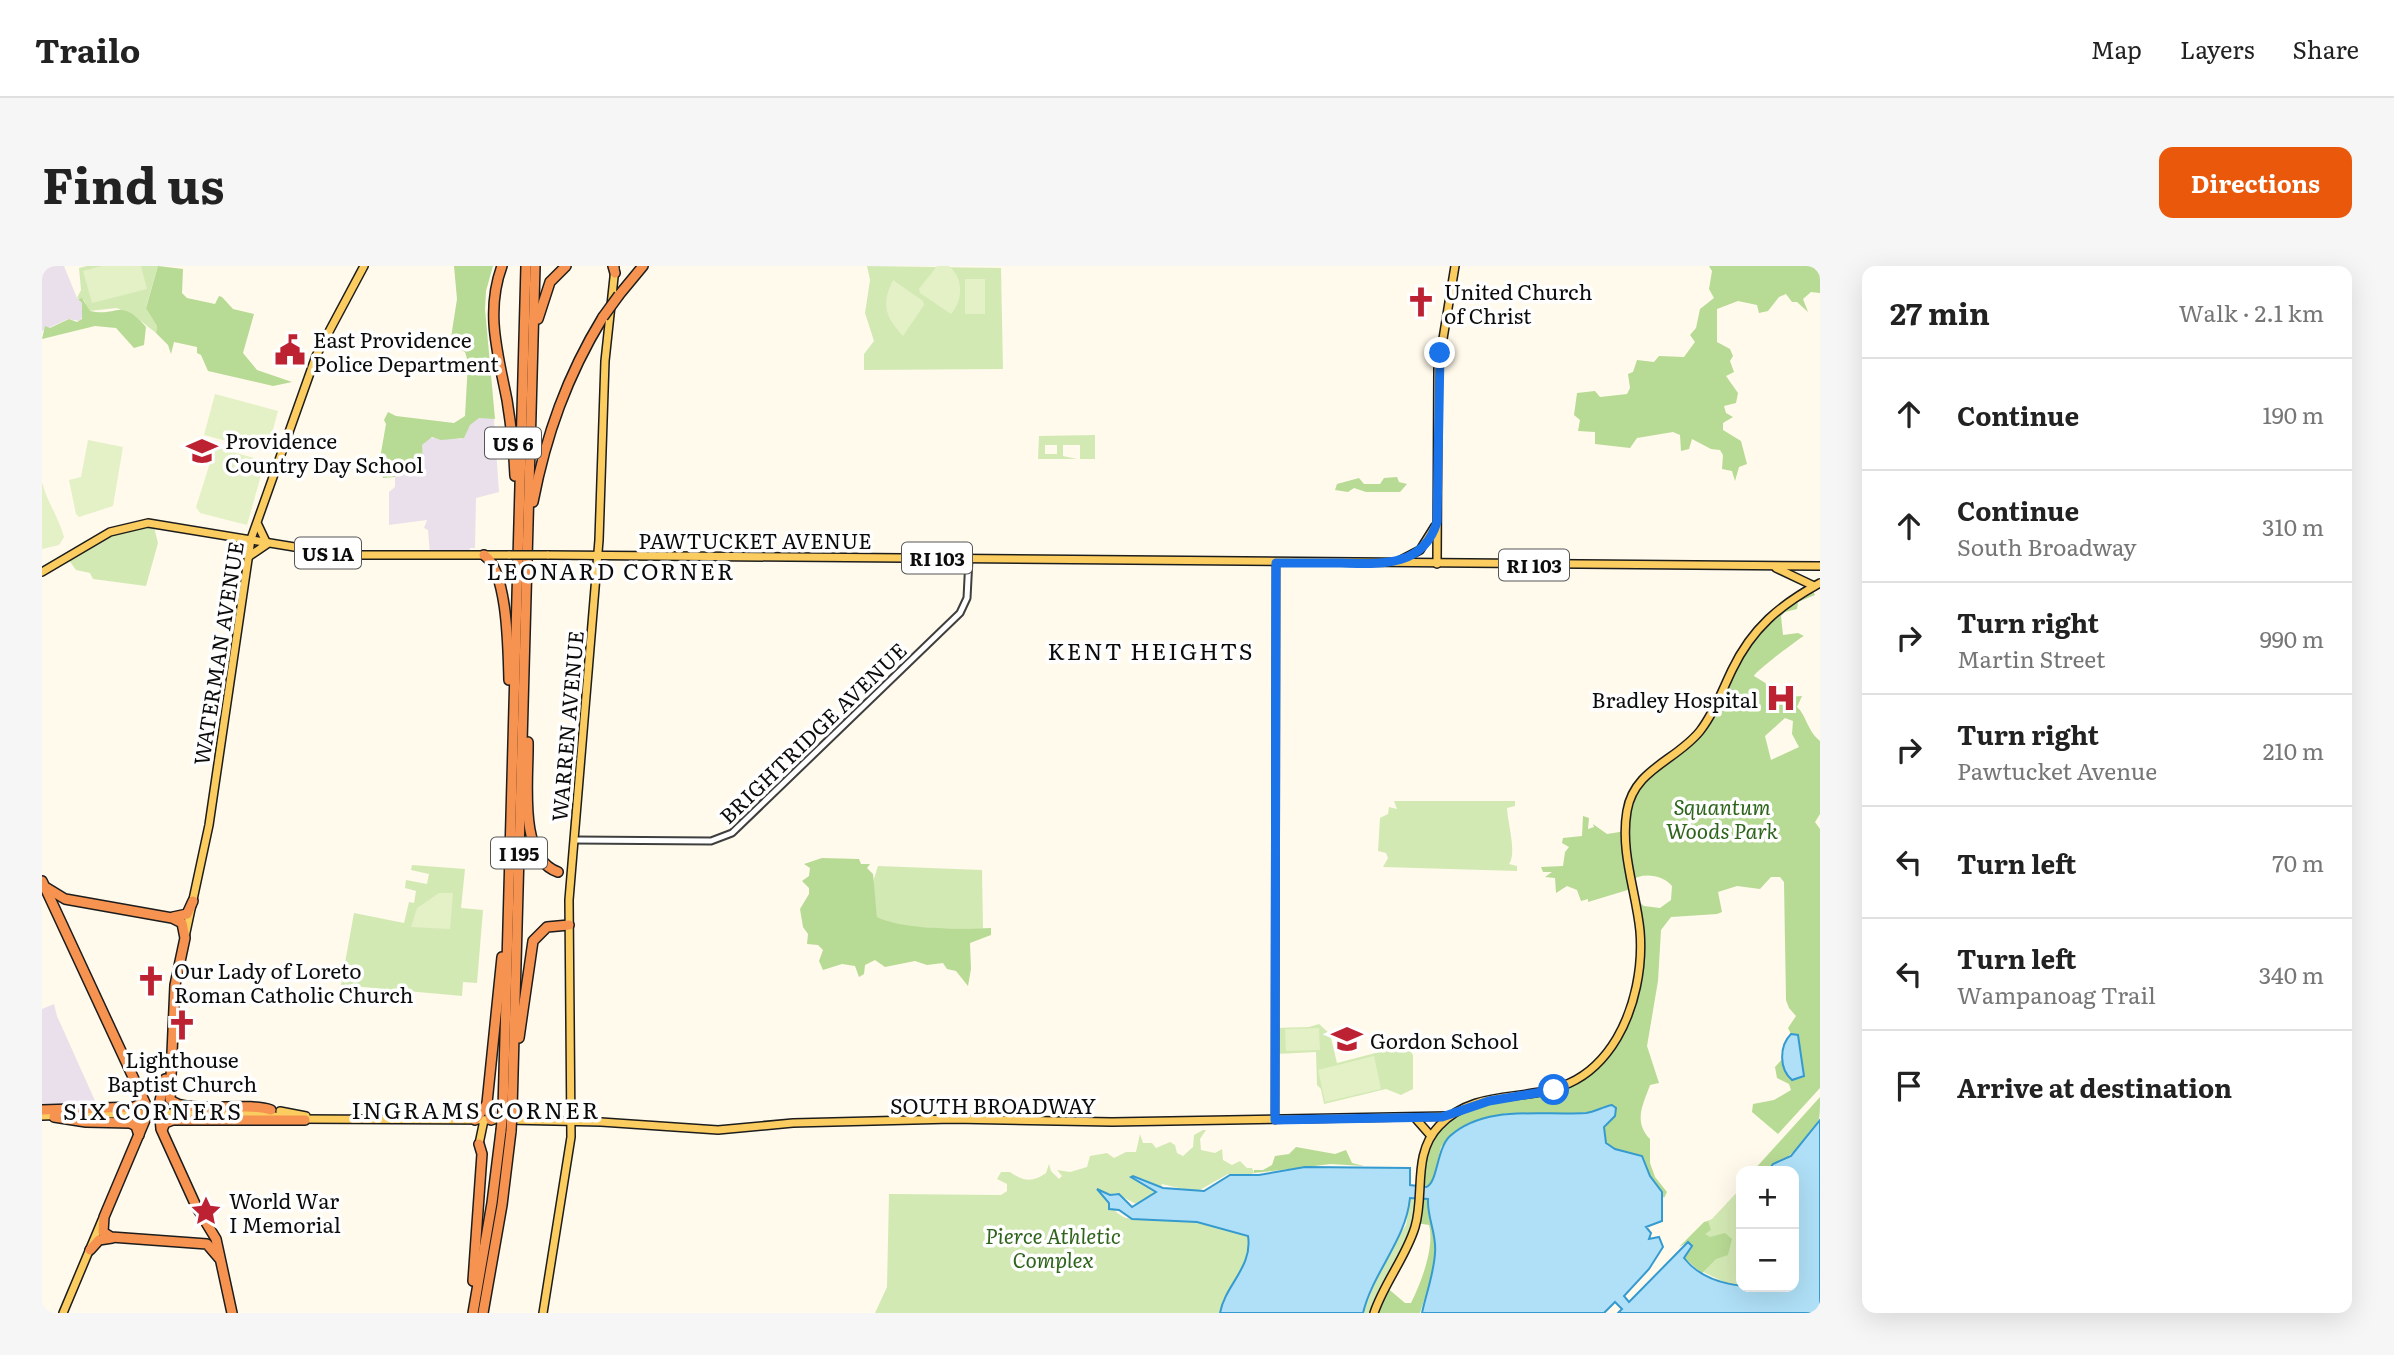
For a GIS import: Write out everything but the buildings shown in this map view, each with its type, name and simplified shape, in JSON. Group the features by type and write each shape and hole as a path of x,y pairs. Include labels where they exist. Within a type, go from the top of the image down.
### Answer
{"highway":[{"name":"US 6","path":"502,266 494,298 493,326 512,433 518,547"},
{"name":"I 195","path":"508,1110 508,921 526,266"},
{"name":"I 195","path":"483,1313 513,1082 535,266"},
{"path":"533,355 545,291 566,266"},
{"path":"528,535 539,468 555,412 578,361 603,317 643,266"},
{"path":"484,555 493,564 508,640 512,762"},
{"path":"498,584 497,563 506,555"},
{"path":"525,625 530,824 538,858 558,872"},
{"path":"42,881 54,895 171,918 183,924 185,938"},
{"path":"42,881 142,1090 147,1108 141,1131 104,1217 103,1232 115,1237"},
{"path":"171,918 186,915 193,901"},
{"path":"67,934 61,907 79,902"},
{"path":"484,1120 508,921"},
{"path":"513,1082 533,941 547,927 569,925"},
{"name":"WATERMAN AVENUE","path":"169,1063 175,985 185,938"},
{"path":"169,1063 159,1105 162,1132 196,1206 215,1237 232,1313"},
{"path":"169,1063 169,1096 176,1105 250,1105 271,1110"},
{"path":"142,1090 154,1095 164,1084"},
{"path":"42,1110 136,1107 141,1102 142,1090"},
{"path":"54,1117 86,1122 132,1123 141,1131"},
{"path":"162,1132 165,1123 173,1120 309,1119"},
{"path":"141,1131 153,1124 162,1132"},
{"name":"I 195","path":"471,1313 506,1131"},
{"path":"471,1313 482,1154 479,1144"},
{"path":"187,1241 199,1238 204,1232 196,1206"},
{"path":"90,1250 99,1240 115,1237 187,1241 210,1245 219,1258"}],"main road":[{"name":"WATERMAN AVENUE","path":"185,938 208,830 251,541 316,356 363,266"},
{"path":"1437,564 1438,369 1455,266"},
{"name":"WARREN AVENUE","path":"543,1313 569,1155 572,1121 569,925 571,872 598,556 605,358 614,268"},
{"path":"247,558 267,544 259,533 258,522"},
{"path":"1392,564 1420,550 1437,522"},
{"name":"PAWTUCKET AVENUE","path":"42,572 110,533 133,524 175,525 267,544 343,555 1820,566"},
{"name":"PAWTUCKET AVENUE","path":"1779,567 1817,584"},
{"name":"PAWTUCKET AVENUE","path":"1779,567 1801,573 1817,584"},
{"path":"1797,575 1800,585 1797,596"},
{"path":"1374,1313 1411,1238 1419,1197 1422,1160 1431,1136 1449,1116 1478,1103 1533,1095 1574,1082 1599,1062 1615,1042 1635,993 1640,961 1640,932 1627,850 1627,813 1632,793 1656,765 1697,734 1750,638 1766,619 1817,584"},
{"path":"558,872 571,872"},
{"path":"42,1110 87,1114"},
{"path":"168,1113 271,1110 309,1119"},
{"path":"233,1112 309,1119"},
{"path":"42,1116 140,1113"},
{"name":"SOUTH BROADWAY","path":"309,1119 572,1121 718,1130 793,1123 971,1118 1112,1122 1416,1119 1449,1116"},
{"path":"1416,1119 1431,1136"},
{"path":"479,1144 484,1120"},
{"path":"63,1313 104,1217"}],"street":[{"name":"BRIGHTRIDGE AVENUE","path":"574,839 703,841 732,833 960,613 967,597 969,559"},
{"path":"1275,1120 1276,563"}],"shaded area":[{"path":"42,266 64,266 77,298 82,303 83,316 80,321 68,319 42,331"},
{"path":"479,418 494,419 499,492 476,498 475,548 470,548 468,555 430,555 428,530 424,528 427,520 389,525 389,492 395,487 395,469 424,471 422,445 429,438 461,439 471,423"},
{"path":"54,1004 96,1103 42,1104 42,1009"}],"green space":[{"path":"102,266 141,266 147,289 92,303 83,271"},
{"path":"158,266 146,307 157,326 156,333 137,318 117,308 89,311 84,300 77,298 81,290 79,268"},
{"path":"158,266 183,269 182,293 187,298 215,304 219,296 233,309 254,314 243,353 257,370 292,382 273,386 208,371 201,355 197,353 197,347 174,342 171,354 168,345 156,333 157,326 146,308"},
{"path":"454,266 493,266 486,291 485,309 495,419 479,418 470,425 464,438 441,440 432,437 422,445 424,471 396,469 395,477 383,478 379,464 386,424 384,420 388,412 396,416 454,423 465,416 468,362 465,352 450,344 457,299"},
{"path":"867,266 1001,268 1003,369 864,370 864,354 874,341 865,313 870,280"},
{"path":"937,266 949,266 959,283 960,296 951,314 920,293 919,289"},
{"path":"1709,266 1820,266 1820,293 1811,292 1803,299 1808,312 1797,302 1792,302 1786,294 1779,297 1768,311 1759,313 1757,305 1738,301 1717,309 1717,342 1730,349 1733,356 1730,361 1734,372 1726,376 1738,393 1736,403 1724,406 1726,413 1733,417 1723,423 1723,430 1741,441 1747,464 1739,467 1735,481 1732,471 1722,469 1723,455 1720,450 1711,449 1692,439 1689,449 1681,451 1680,435 1673,432 1637,438 1630,448 1595,444 1595,432 1578,431 1580,420 1574,415 1577,393 1595,391 1600,397 1627,394 1630,388 1628,374 1633,372 1637,360 1654,362 1659,356 1684,357 1695,342 1690,335 1696,328 1700,309 1714,298 1709,289 1712,271"},
{"path":"965,279 985,279 985,314 965,314"},
{"path":"893,280 923,301 924,305 903,336 892,323 887,310 887,296"},
{"path":"82,298 90,311 124,310 137,318 146,327 144,345 134,348 116,328 95,326 42,339 45,326 50,328 69,319 77,322 82,319 82,303 78,299"},
{"path":"215,394 278,411 267,452 204,435"},
{"path":"1095,435 1095,459 1080,459 1080,445 1063,445 1063,456 1077,459 1038,459 1039,436","holes":["1045,445 1057,445 1057,454 1045,454"]},
{"path":"88,440 123,447 113,506 79,517 76,514 69,480 81,477"},
{"path":"215,447 265,461 247,525 200,513 196,507"},
{"path":"1397,477 1399,482 1407,484 1400,492 1366,492 1354,488 1348,492 1335,490 1337,484 1359,478 1364,484 1380,484 1384,478"},
{"path":"42,482 64,537 59,545 42,549"},
{"path":"153,523 158,543 146,586 93,579 90,573 76,570 66,556 119,528"},
{"name":"Squantum Woods Park","path":"1812,589 1815,595 1798,602 1797,609 1781,616 1783,635 1798,633 1804,636 1754,676 1788,697 1802,696 1797,707 1820,741 1820,814 1815,822 1820,829 1820,1088 1778,1134 1752,1112 1753,1104 1774,1100 1791,1090 1789,1084 1777,1078 1775,1067 1783,1058 1798,1079 1804,1076 1798,1035 1791,1034 1788,1028 1796,1016 1786,1000 1784,882 1780,877 1771,877 1760,889 1737,886 1718,892 1722,912 1671,917 1661,930 1658,981 1647,1046 1659,1083 1650,1085 1642,1106 1641,1119 1650,1139 1650,1163 1655,1177 1667,1192 1664,1198 1650,1176 1642,1156 1615,1149 1606,1143 1604,1127 1615,1116 1616,1108 1604,1107 1590,1112 1543,1116 1507,1113 1474,1121 1450,1136 1441,1147 1432,1184 1422,1187 1425,1152 1441,1126 1473,1106 1547,1092 1588,1072 1619,1035 1639,970 1635,899 1644,906 1660,908 1671,900 1672,886 1663,879 1646,875 1630,881 1631,889 1588,902 1588,899 1581,901 1577,890 1567,886 1556,893 1555,878 1545,877 1552,872 1543,872 1541,867 1563,866 1565,852 1569,847 1562,843 1563,838 1582,836 1583,816 1589,818 1588,829 1594,827 1593,824 1607,834 1626,831 1635,786 1698,734 1752,635","holes":["1785,718 1793,721 1792,734 1799,747 1771,760 1765,736"]},
{"path":"1394,801 1515,801 1515,806 1507,808 1512,846 1509,864 1517,866 1517,871 1383,867 1388,858 1386,853 1378,851 1380,818 1388,814 1389,807 1397,809"},
{"path":"822,858 859,859 861,864 870,864 867,868 873,874 877,917 916,926 991,928 991,935 970,943 971,969 968,986 956,971 947,969 943,963 927,965 915,961 885,967 875,960 865,965 864,974 859,977 855,966 842,964 823,970 819,961 823,950 818,945 807,944 808,934 803,927 800,909 809,894 809,888 802,881 809,876 810,868 804,864"},
{"path":"412,865 465,869 461,908 483,910 477,983 463,982 462,996 341,985 354,913 404,923 409,902 414,903 416,891 405,888 406,880 427,884 429,874 411,870"},
{"path":"878,866 982,870 983,928 914,927 877,918 873,882"},
{"path":"439,893 453,893 450,929 411,927 417,908"},
{"path":"1319,1024 1330,1034 1337,1063 1391,1049 1409,1049 1413,1055 1413,1089 1401,1095 1386,1089 1324,1104 1321,1089 1317,1085 1316,1052 1276,1054 1275,1028"},
{"path":"1319,1028 1320,1050 1286,1051 1285,1029"},
{"path":"1374,1056 1381,1089 1325,1102 1318,1070"},
{"path":"1820,1097 1819,1119 1800,1146 1772,1166 1758,1166"},
{"name":"Pierce Athletic Complex","path":"1206,1130 1200,1139 1201,1150 1215,1153 1222,1149 1223,1160 1232,1165 1240,1161 1247,1168 1252,1168 1254,1173 1246,1176 1228,1174 1196,1192 1162,1184 1158,1195 1138,1205 1115,1193 1109,1197 1109,1201 1114,1210 1126,1218 1196,1222 1200,1218 1248,1234 1251,1254 1224,1313 875,1313 887,1287 889,1194 1001,1195 1007,1191 1007,1184 997,1179 1001,1172 1032,1179 1046,1173 1049,1164 1051,1171 1059,1179 1062,1176 1057,1170 1070,1172 1087,1167 1090,1156 1107,1153 1114,1158 1126,1152 1136,1152 1140,1134 1143,1143 1152,1143 1156,1148 1170,1142 1175,1145 1177,1153 1183,1156 1193,1147 1194,1135"},
{"path":"1296,1147 1335,1154 1346,1150 1352,1163 1364,1166 1331,1164 1254,1173 1254,1170 1263,1170 1272,1165 1275,1156 1289,1154"},
{"path":"1736,1193 1736,1286 1695,1268 1692,1246 1708,1221 1704,1222 1712,1219"},
{"path":"1418,1194 1416,1223 1375,1313 1363,1313 1385,1258 1406,1225 1410,1197"},
{"path":"1420,1195 1428,1195 1436,1228 1434,1269 1420,1313 1375,1313 1385,1286 1405,1303 1411,1303 1419,1285 1430,1244 1429,1225 1416,1223"},
{"path":"1708,1221 1711,1230 1705,1234 1710,1237 1725,1233 1732,1239 1728,1255 1716,1259 1702,1273 1684,1258 1692,1246 1688,1242 1679,1247"}],"water":[{"path":"1791,1034 1798,1035 1804,1076 1792,1080 1785,1070 1782,1057 1784,1045"},
{"path":"1612,1105 1616,1108 1615,1116 1604,1127 1606,1143 1615,1149 1642,1156 1650,1176 1662,1192 1662,1221 1646,1227 1651,1233 1649,1239 1659,1237 1663,1247 1649,1269 1624,1296 1629,1302 1688,1242 1692,1246 1684,1258 1707,1276 1736,1285 1736,1292 1799,1292 1799,1166 1772,1166 1791,1156 1820,1120 1820,1313 1618,1313 1622,1309 1615,1302 1604,1313 1422,1313 1433,1268 1435,1239 1428,1199 1410,1198 1402,1228 1363,1313 1220,1313 1227,1294 1243,1267 1248,1236 1197,1222 1132,1219 1119,1210 1109,1209 1109,1203 1097,1189 1110,1195 1119,1194 1132,1207 1156,1192 1131,1177 1133,1176 1163,1188 1204,1191 1230,1175 1259,1175 1305,1167 1410,1168 1410,1185 1426,1187 1433,1179 1445,1142 1464,1126 1497,1115 1592,1112"}],"place":[{"name":"United Church of Christ","path":"1421,302"},
{"name":"East Providence Police Department","path":"290,350"},
{"name":"Providence Country Day School","path":"202,451"},
{"name":"Bradley Hospital","path":"1781,698"},
{"name":"Our Lady of Loreto Roman Catholic Church","path":"151,981"},
{"name":"Lighthouse Baptist Church","path":"182,1025"},
{"name":"Gordon School","path":"1347,1039"},
{"name":"World War I Memorial","path":"206,1211"}],"district":[{"name":"LEONARD CORNER","path":"611,570"},
{"name":"KENT HEIGHTS","path":"1151,650"},
{"name":"INGRAMS CORNER","path":"476,1109"},
{"name":"SIX CORNERS","path":"153,1110"}],"route":[{"path":"1440,353 1437,522 1427,542 1415,554 1392,564 1276,563 1275,1120 1442,1117 1500,1098 1554,1090"}]}
